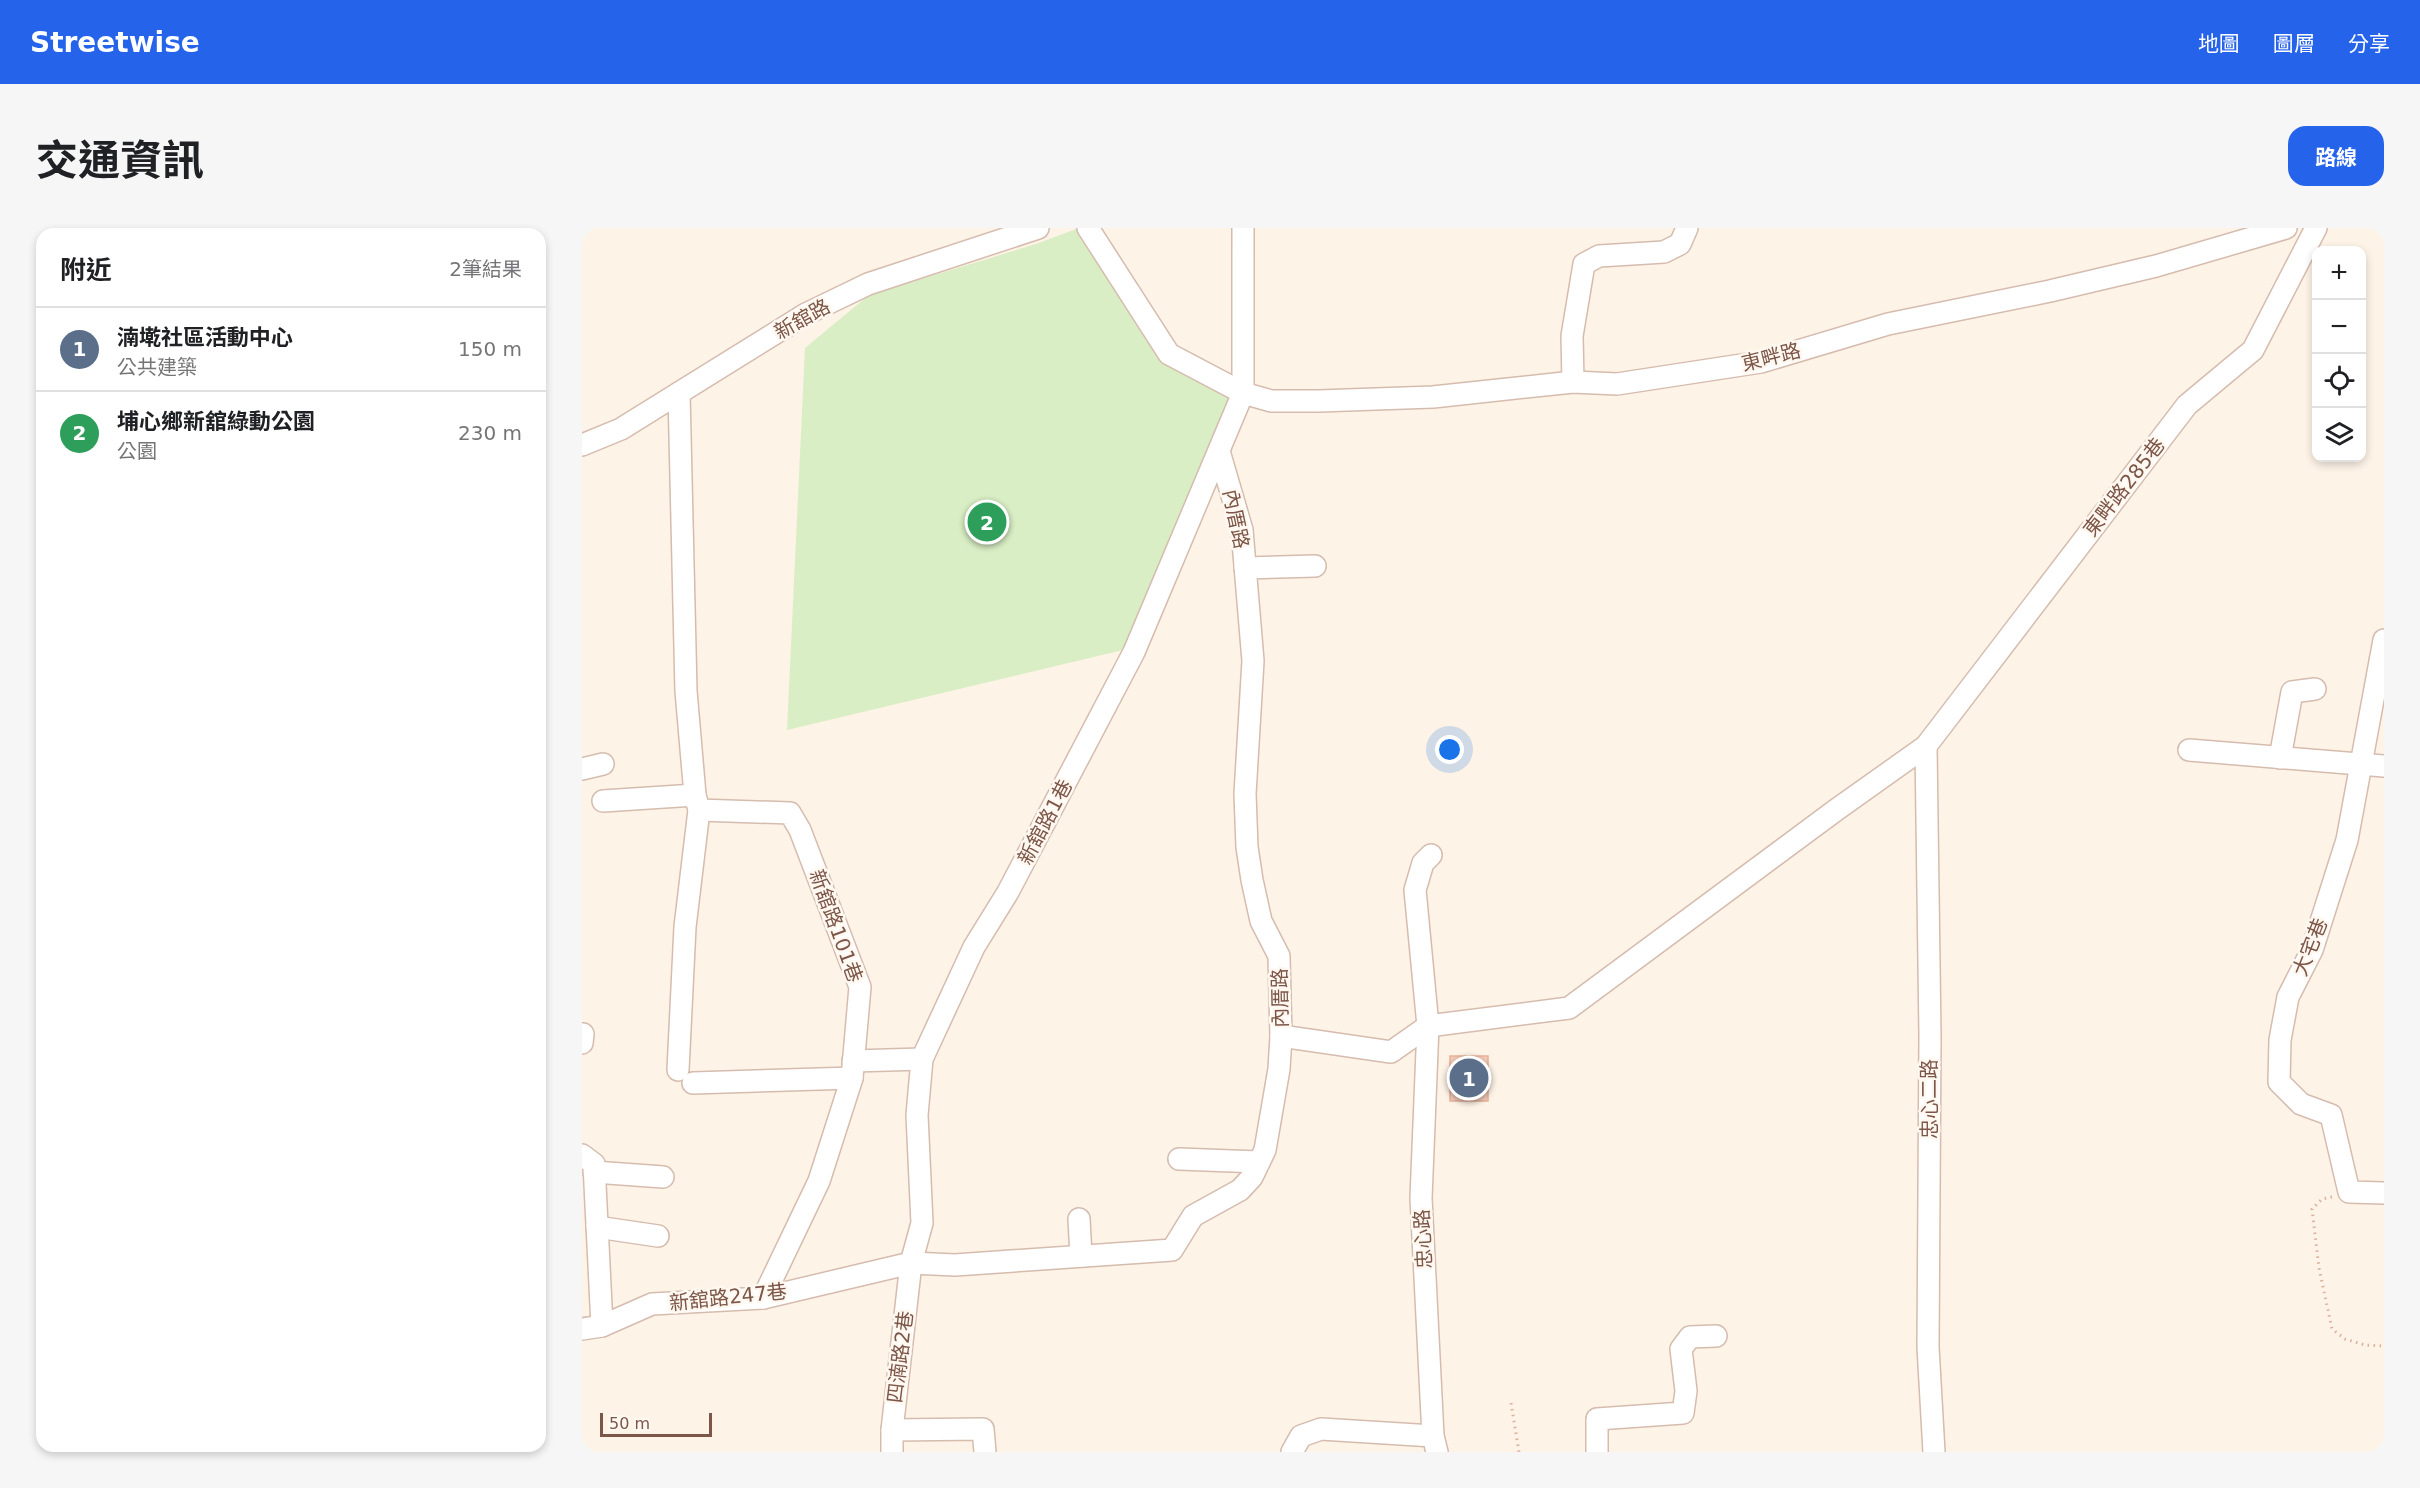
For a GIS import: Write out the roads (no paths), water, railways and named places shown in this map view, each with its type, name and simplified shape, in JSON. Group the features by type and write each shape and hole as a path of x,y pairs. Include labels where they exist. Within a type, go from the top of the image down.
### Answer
{"street":[{"name":"新舘路","path":"582,445 621,429 806,314 868,284 1038,228"},
{"name":"東畔路","path":"1088,228 1169,354 1243,393 1271,401 1433,397 1573,382 1617,384 1761,362 1888,324 2146,269 2240,235 2286,228"},
{"path":"1243,228 1243,393"},
{"path":"1573,382 1572,336 1584,264 1599,256 1664,252 1680,244 1687,228"},
{"name":"東畔路285巷","path":"1428,1026 1569,1008 1926,746 2187,405 2253,350 2316,228"},
{"path":"679,393 686,691 697,802 685,927 686,1076 853,1070 922,1059"},
{"name":"新舘路1巷","path":"911,1263 922,1223 917,1115 922,1059 974,946 1008,892 1134,652 1243,393"},
{"name":"內厝路","path":"911,1263 955,1265 1172,1250 1193,1216 1240,1190 1252,1177 1265,1150 1279,1069 1281,1036 1279,956 1261,921 1247,847 1245,794 1253,661 1242,530 1219,451"},
{"path":"1245,568 1315,566"},
{"name":"大宅巷","path":"2384,639 2348,840 2312,950 2288,997 2280,1040 2279,1082 2301,1104 2331,1115 2349,1192 2384,1193"},
{"path":"2280,758 2292,692 2315,689"},
{"name":"忠心二路","path":"1926,746 1930,1037 1929,1347 1934,1452"},
{"path":"2188,750 2360,766 2384,766"},
{"path":"582,769 603,764"},
{"path":"603,801 697,802"},
{"name":"新舘路101巷","path":"697,802 790,813 800,830 860,987 853,1070 819,1181 763,1298"},
{"name":"忠心路","path":"1431,855 1423,863 1415,890 1428,1026 1421,1198 1435,1444"},
{"path":"1281,1036 1391,1052 1428,1026"},
{"path":"582,1155 594,1164 597,1227 592,1327"},
{"path":"1179,1159 1259,1162"},
{"path":"594,1172 663,1177"},
{"path":"1079,1219 1081,1256"},
{"path":"597,1227 658,1236"},
{"name":"新舘路247巷","path":"592,1327 652,1304 763,1298 911,1263"},
{"name":"四湳路2巷","path":"892,1452 892,1430 911,1263"},
{"path":"1597,1452 1597,1419 1683,1413 1686,1391 1681,1349 1690,1337 1716,1336"},
{"path":"1292,1452 1301,1436 1321,1429 1435,1444"},
{"path":"892,1430 983,1430 985,1452"}],"place":[{"name":"埔心鄉新舘綠動公園","path":"987,522"},
{"name":"湳墘社區活動中心","path":"1469,1078"}]}
